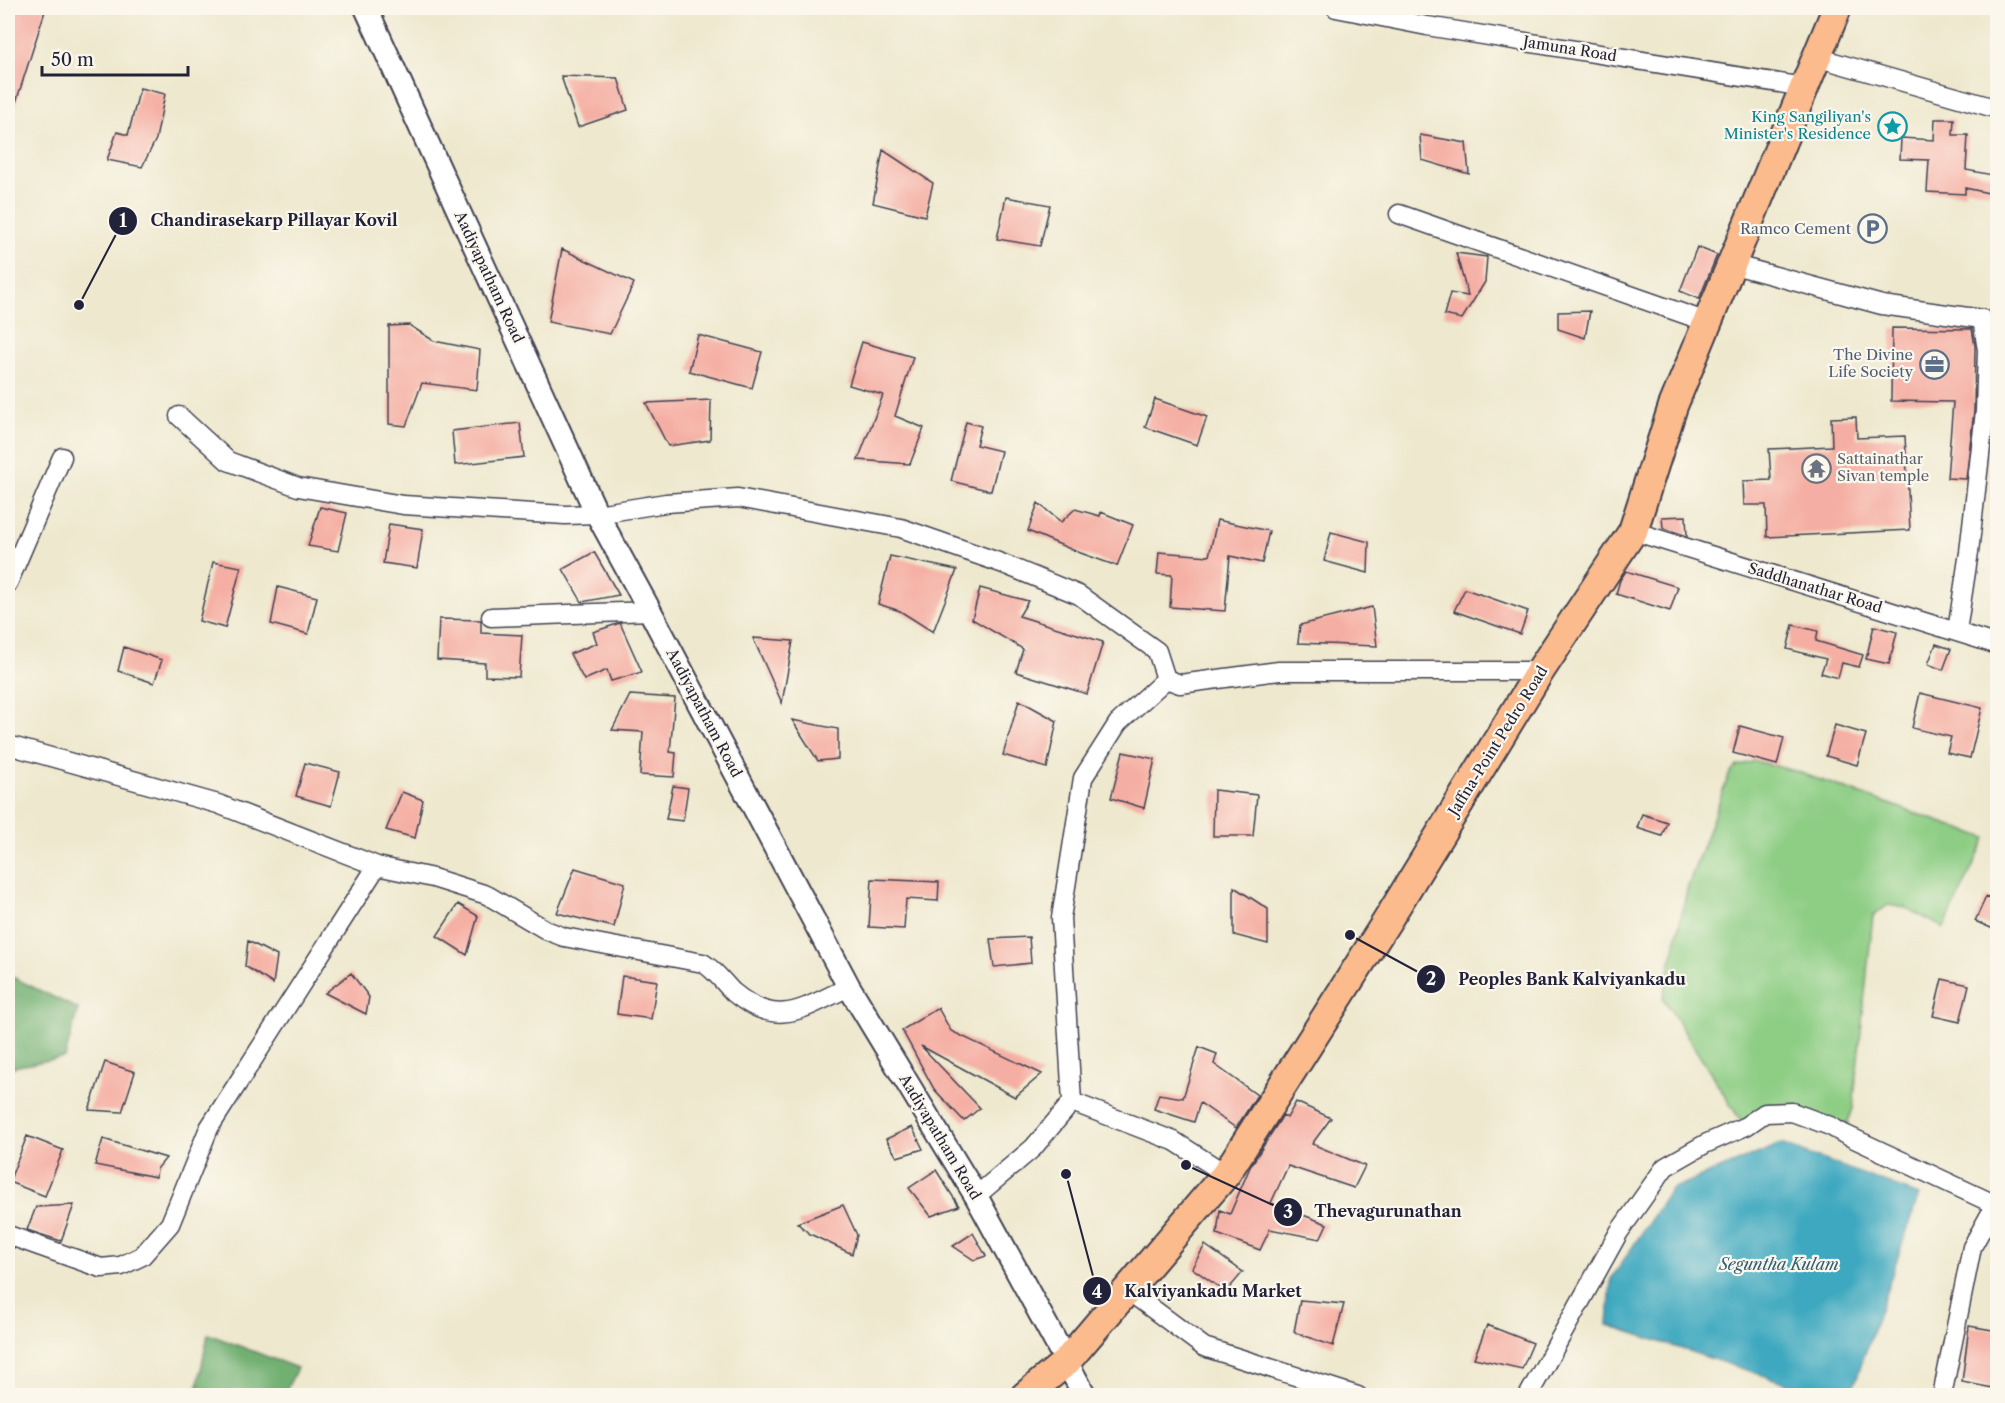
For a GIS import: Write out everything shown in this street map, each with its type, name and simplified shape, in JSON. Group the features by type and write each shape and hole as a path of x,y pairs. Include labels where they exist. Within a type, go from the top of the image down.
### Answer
{"main road":[{"name":"Jaffna-Point Pedro Road","path":"1025,1395 1066,1362 1226,1174 1387,921 1540,671 1633,531 1673,406 1837,8"}],"street":[{"name":"Aadiyapatham Road","path":"366,8 597,514 849,987 976,1196 1085,1395"},
{"name":"Jamuna Road","path":"1336,8 1426,26 1804,87"},
{"path":"1816,57 1998,109"},
{"path":"1400,214 1707,322"},
{"path":"1731,264 1882,305 1982,319 1987,350 1984,411 1969,552 1957,631"},
{"path":"179,416 228,461 298,487 403,505 565,516 597,514 666,503 738,498 901,528 1001,563 1079,595 1158,651 1166,679"},
{"path":"8,583 62,458"},
{"name":"Saddhanathar Road","path":"1633,531 1998,645"},
{"path":"491,617 650,610"},
{"path":"1166,679 1180,684 1280,671 1540,671"},
{"path":"976,1196 1033,1148 1072,1102 1061,918 1083,778 1118,723 1166,679"},
{"path":"8,745 218,804 376,866 433,878 487,895 548,931 564,937 703,963 709,966 734,992 766,1012 782,1014 793,1012 849,987"},
{"path":"8,1235 101,1268 121,1266 142,1256 170,1224 209,1128 376,866"},
{"path":"1072,1102 1174,1141 1226,1174"},
{"path":"1528,1395 1619,1232 1665,1167 1705,1144 1746,1126 1765,1113 1792,1112 1830,1126 1996,1202 1972,1247 1942,1395"},
{"path":"1126,1289 1203,1347 1359,1395"}],"green space":[{"path":"1755,761 1795,771 1986,838 1944,928 1906,908 1888,905 1873,916 1853,1108 1844,1134 1792,1112 1744,1126 1663,998 1688,886 1729,775 1737,766"},
{"path":"8,975 78,1009 65,1057 8,1068"},
{"path":"208,1334 297,1368 284,1395 196,1395"}],"water":[{"name":"Seguntha Kulam","path":"1781,1144 1919,1195 1851,1395 1823,1395 1608,1325 1611,1279 1671,1189"}],"building":[{"path":"8,8 46,8 11,118 8,117"},
{"path":"561,76 618,78 628,110 578,127"},
{"path":"140,88 165,94 156,139 142,167 107,160 117,132 128,135"},
{"path":"1935,119 1954,119 1953,135 1968,135 1966,170 1998,176 1998,195 1965,188 1965,194 1927,192 1929,160 1900,159 1901,138 1934,140"},
{"path":"1420,135 1466,143 1469,174 1422,160"},
{"path":"883,150 933,183 925,216 873,203"},
{"path":"1006,197 1050,205 1040,246 997,239"},
{"path":"1697,247 1717,255 1699,299 1680,291"},
{"path":"562,249 634,283 610,334 548,322"},
{"path":"1456,253 1487,257 1485,282 1462,319 1444,315 1450,293 1468,296"},
{"path":"1590,311 1585,338 1558,329 1558,312"},
{"path":"409,325 434,341 480,350 477,390 422,383 406,426 389,424 389,326"},
{"path":"1892,328 1972,329 1975,346 1974,411 1966,479 1947,478 1953,402 1891,401"},
{"path":"698,335 762,352 752,388 689,371"},
{"path":"862,342 913,357 895,416 924,428 910,464 858,460 883,395 849,385"},
{"path":"1155,399 1207,417 1197,445 1145,427"},
{"path":"711,400 710,440 668,446 646,403"},
{"path":"1856,417 1857,438 1905,436 1910,530 1767,537 1766,505 1744,505 1743,481 1771,480 1769,449 1832,446 1831,418"},
{"path":"966,422 981,426 976,445 1001,451 991,491 951,481"},
{"path":"520,423 524,457 455,465 452,431"},
{"path":"1038,503 1061,522 1075,509 1100,516 1101,512 1133,525 1117,566 1028,531"},
{"path":"320,507 347,513 338,551 308,546"},
{"path":"1686,516 1687,536 1663,528 1662,517"},
{"path":"1217,520 1269,531 1262,563 1230,556 1225,611 1170,607 1172,575 1157,574 1159,552 1209,556"},
{"path":"389,524 423,529 417,568 383,563"},
{"path":"1331,532 1369,542 1368,573 1324,561"},
{"path":"594,552 619,595 582,602 563,569"},
{"path":"890,556 957,570 933,632 900,611 878,604"},
{"path":"213,562 241,567 225,628 199,621"},
{"path":"1626,571 1678,587 1670,611 1616,594 1620,580"},
{"path":"278,587 317,597 308,634 271,624"},
{"path":"980,588 1028,601 1019,616 1103,642 1087,694 1016,672 1023,649 972,619"},
{"path":"1465,589 1528,611 1520,634 1454,611"},
{"path":"1372,607 1377,646 1298,643 1300,625"},
{"path":"439,619 481,620 481,633 522,635 519,677 485,676 485,663 437,660"},
{"path":"620,623 642,672 611,681 607,670 584,680 570,654 597,643 593,632"},
{"path":"1793,625 1818,631 1816,641 1863,655 1859,667 1842,663 1838,678 1821,673 1826,659 1787,649"},
{"path":"1874,626 1897,632 1889,664 1866,659"},
{"path":"753,638 793,641 782,703"},
{"path":"1936,644 1951,649 1943,670 1928,664"},
{"path":"124,647 162,660 154,683 118,671"},
{"path":"1920,693 1982,708 1970,758 1947,753 1951,737 1912,728"},
{"path":"630,695 675,698 670,752 676,753 674,777 640,775 643,732 612,730"},
{"path":"1019,700 1057,721 1047,768 1003,755"},
{"path":"792,720 838,729 838,759 818,761"},
{"path":"1835,725 1866,734 1857,765 1826,756"},
{"path":"1740,726 1784,738 1777,765 1733,753"},
{"path":"1123,752 1155,759 1144,808 1111,798"},
{"path":"305,763 340,772 331,806 296,796"},
{"path":"673,786 688,788 683,821 666,819"},
{"path":"1214,790 1257,795 1253,836 1213,836"},
{"path":"402,792 423,800 415,838 386,830"},
{"path":"1642,814 1667,822 1662,836 1637,828"},
{"path":"575,868 625,883 614,927 557,913"},
{"path":"872,879 939,882 938,901 906,899 904,929 869,927"},
{"path":"1234,887 1268,909 1268,944 1234,935"},
{"path":"1986,897 1998,902 1998,931 1975,921"},
{"path":"458,904 478,916 467,955 437,936"},
{"path":"1029,937 1031,963 994,967 990,939"},
{"path":"248,941 277,956 273,984 245,966"},
{"path":"351,973 369,997 366,1014 325,993"},
{"path":"622,976 657,981 651,1019 617,1014"},
{"path":"1942,979 1969,985 1960,1022 1933,1016"},
{"path":"938,1008 951,1031 1042,1074 1015,1097 921,1046 980,1108 964,1121 934,1089 902,1030"},
{"path":"1199,1047 1217,1054 1214,1064 1257,1095 1236,1128 1200,1103 1194,1122 1154,1109 1159,1094 1183,1098"},
{"path":"105,1062 135,1072 122,1112 89,1110"},
{"path":"1296,1102 1331,1118 1312,1144 1365,1166 1354,1188 1288,1166 1271,1203 1327,1224 1320,1239 1270,1229 1260,1250 1217,1234 1220,1210 1230,1214 1250,1167 1283,1115 1287,1118"},
{"path":"912,1127 923,1149 897,1157 886,1139"},
{"path":"27,1136 63,1150 45,1196 9,1182"},
{"path":"103,1139 166,1158 157,1169 156,1177 95,1165"},
{"path":"936,1170 959,1206 931,1216 909,1188"},
{"path":"74,1205 61,1241 27,1230 36,1207"},
{"path":"843,1205 857,1235 852,1254 810,1234 797,1223"},
{"path":"973,1233 986,1256 974,1260 953,1246"},
{"path":"1205,1245 1243,1272 1226,1292 1192,1268"},
{"path":"1300,1300 1344,1304 1333,1346 1294,1332"},
{"path":"1487,1325 1533,1343 1522,1369 1474,1358"},
{"path":"1969,1326 1998,1331 1998,1389 1962,1382"}],"place":[{"name":"King Sangiliyan's Minister's Residence","path":"1892,126"},
{"name":"Ramco Cement","path":"1872,229"},
{"name":"Chandirasekarp Pillayar Kovil","path":"79,305"},
{"name":"The Divine Life Society","path":"1934,364"},
{"name":"Sattainathar Sivan temple","path":"1816,468"},
{"name":"Peoples Bank Kalviyankadu","path":"1350,935"},
{"name":"Thevagurunathan","path":"1186,1165"},
{"name":"Kalviyankadu Market","path":"1066,1174"}]}
